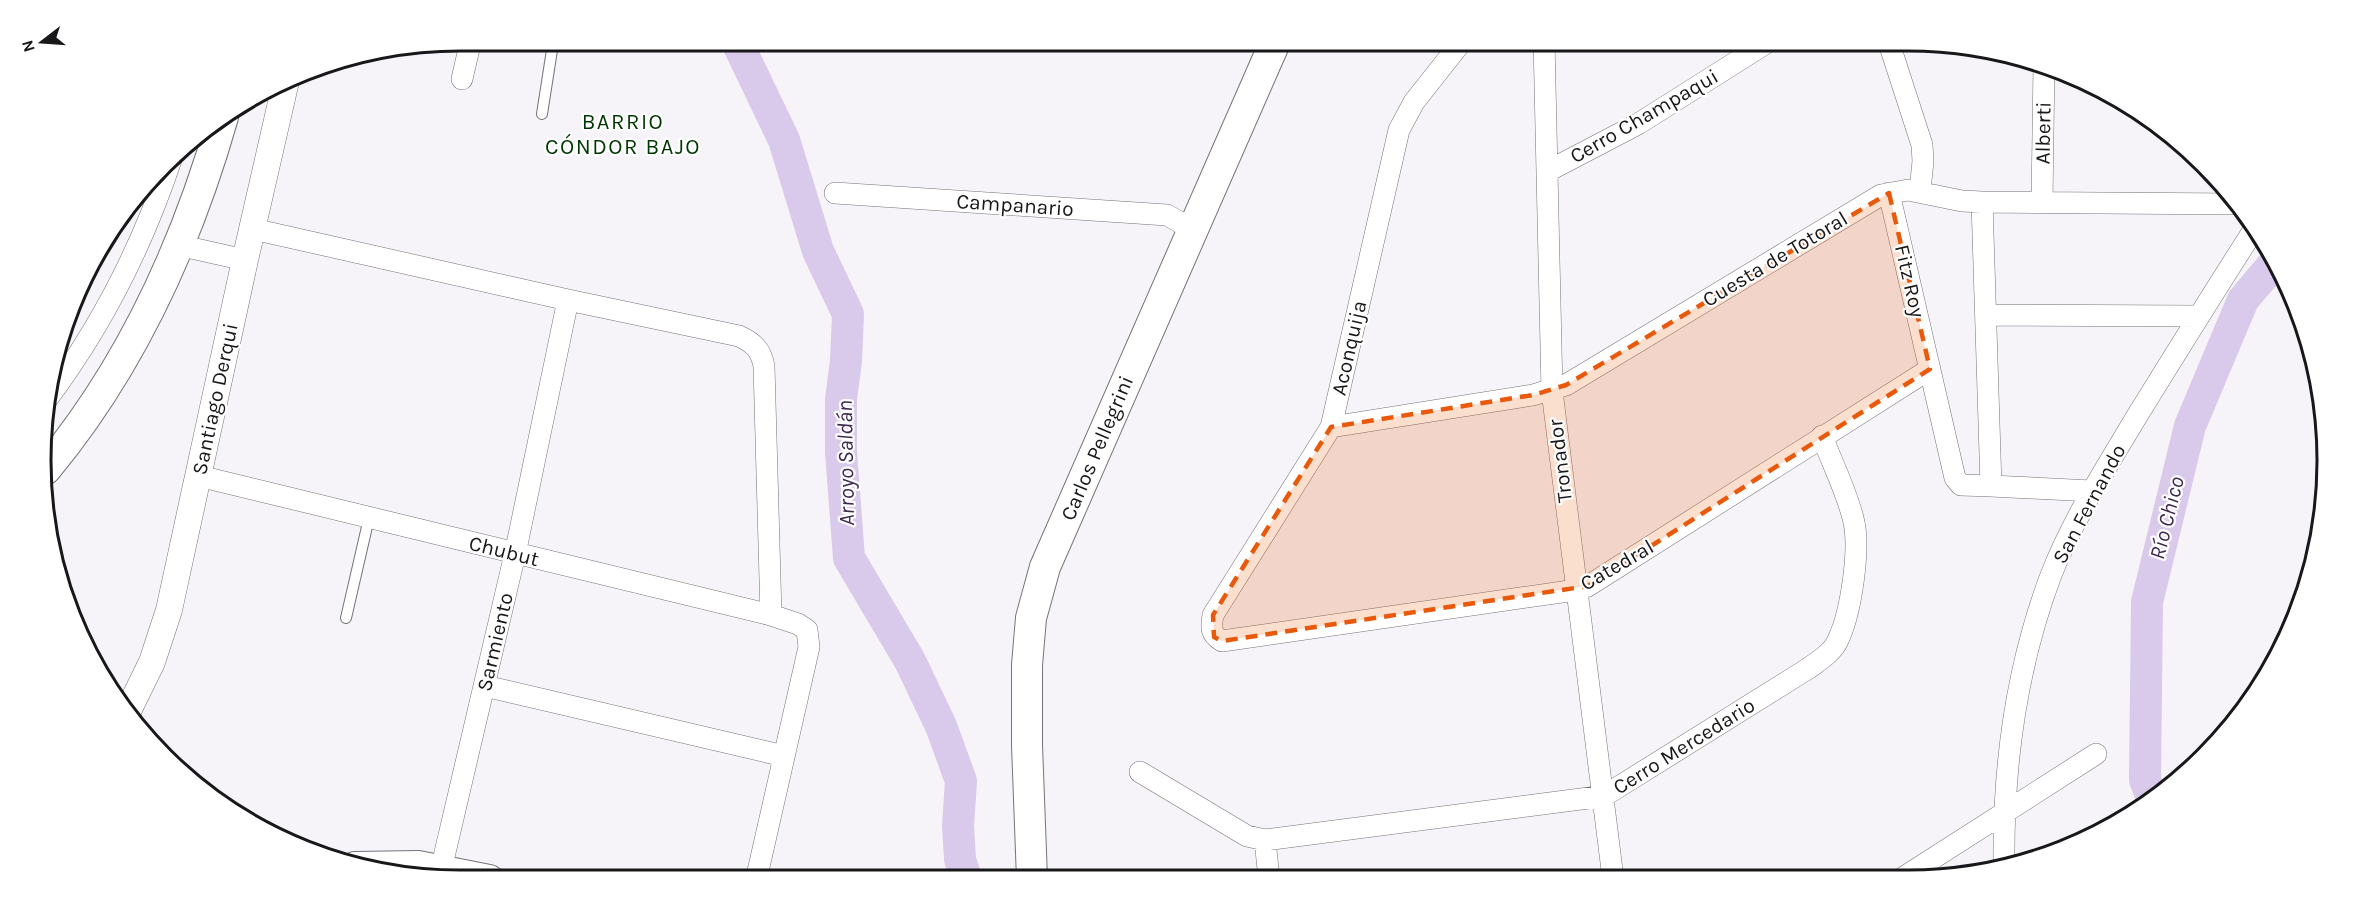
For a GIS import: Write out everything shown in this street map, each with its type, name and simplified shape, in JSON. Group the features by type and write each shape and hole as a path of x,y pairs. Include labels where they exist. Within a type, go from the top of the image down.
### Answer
{"main road":[{"name":"Carlos Pellegrini","path":"1032,870 1026,690 1031,618 1045,567 1271,51"},
{"path":"51,463 83,422 107,384 154,298 178,245 219,130"}],"street":[{"path":"462,79 468,51"},
{"name":"Aconquija","path":"1222,641 1214,637 1211,628 1213,615 1332,427 1399,130 1414,102 1453,51"},
{"name":"Tronador","path":"1544,51 1552,391 1613,870"},
{"name":"Cerro Champaqui","path":"1548,171 1638,124 1754,51"},
{"path":"1892,51 1922,145 1920,191"},
{"name":"Alberti","path":"2042,201 2044,75"},
{"name":"Santiago Derqui","path":"132,704 161,640 284,91"},
{"path":"60,377 112,298 159,196 165,177"},
{"name":"Cuesta de Totoral","path":"1332,427 1552,391 1566,385 1868,202 1889,193 1920,191 1962,201 1982,202 2226,204"},
{"name":"Campanario","path":"835,193 1167,215 1192,229"},
{"name":"Fitz Roy","path":"1889,193 1955,478 1961,485 2092,490"},
{"path":"1982,202 1991,486"},
{"path":"253,229 739,336 757,346 764,366 771,615"},
{"name":"San Fernando","path":"2004,858 2004,811 2011,735 2018,692 2032,631 2052,574 2092,490 2250,236"},
{"path":"178,245 245,260"},
{"name":"Sarmiento","path":"441,869 515,554 568,300"},
{"path":"1986,315 2199,316"},
{"name":"Catedral","path":"1222,641 1576,590 1588,586 1930,369"},
{"name":"Cerro Mercedario","path":"1265,840 1604,796 1809,668 1828,654 1838,641 1857,562 1857,540 1853,518 1822,436"},
{"name":"Chubut","path":"199,476 771,615 798,624 807,630 808,647 784,756"},
{"path":"485,686 784,756 758,870"},
{"path":"1915,870 2096,754"},
{"path":"1140,772 1247,836 1265,840 1268,870"}],"lane":[{"path":"542,114 552,51"},
{"path":"346,618 369,518"}],"highlighted area":[{"path":"1889,193 1930,369 1588,586 1222,641 1214,637 1213,615 1331,427 1533,395 1566,385"}],"waterway":[{"name":"Arroyo Saldán","path":"741,51 784,140 818,251 848,314 846,361 841,399 841,452 849,558 910,661 941,726 961,781 958,826 960,859 963,870"},
{"name":"Río Chico","path":"2149,791 2145,780 2147,602 2190,426 2243,300 2269,269"}],"district":[{"name":"BARRIO CÓNDOR BAJO","path":"623,134"}]}
